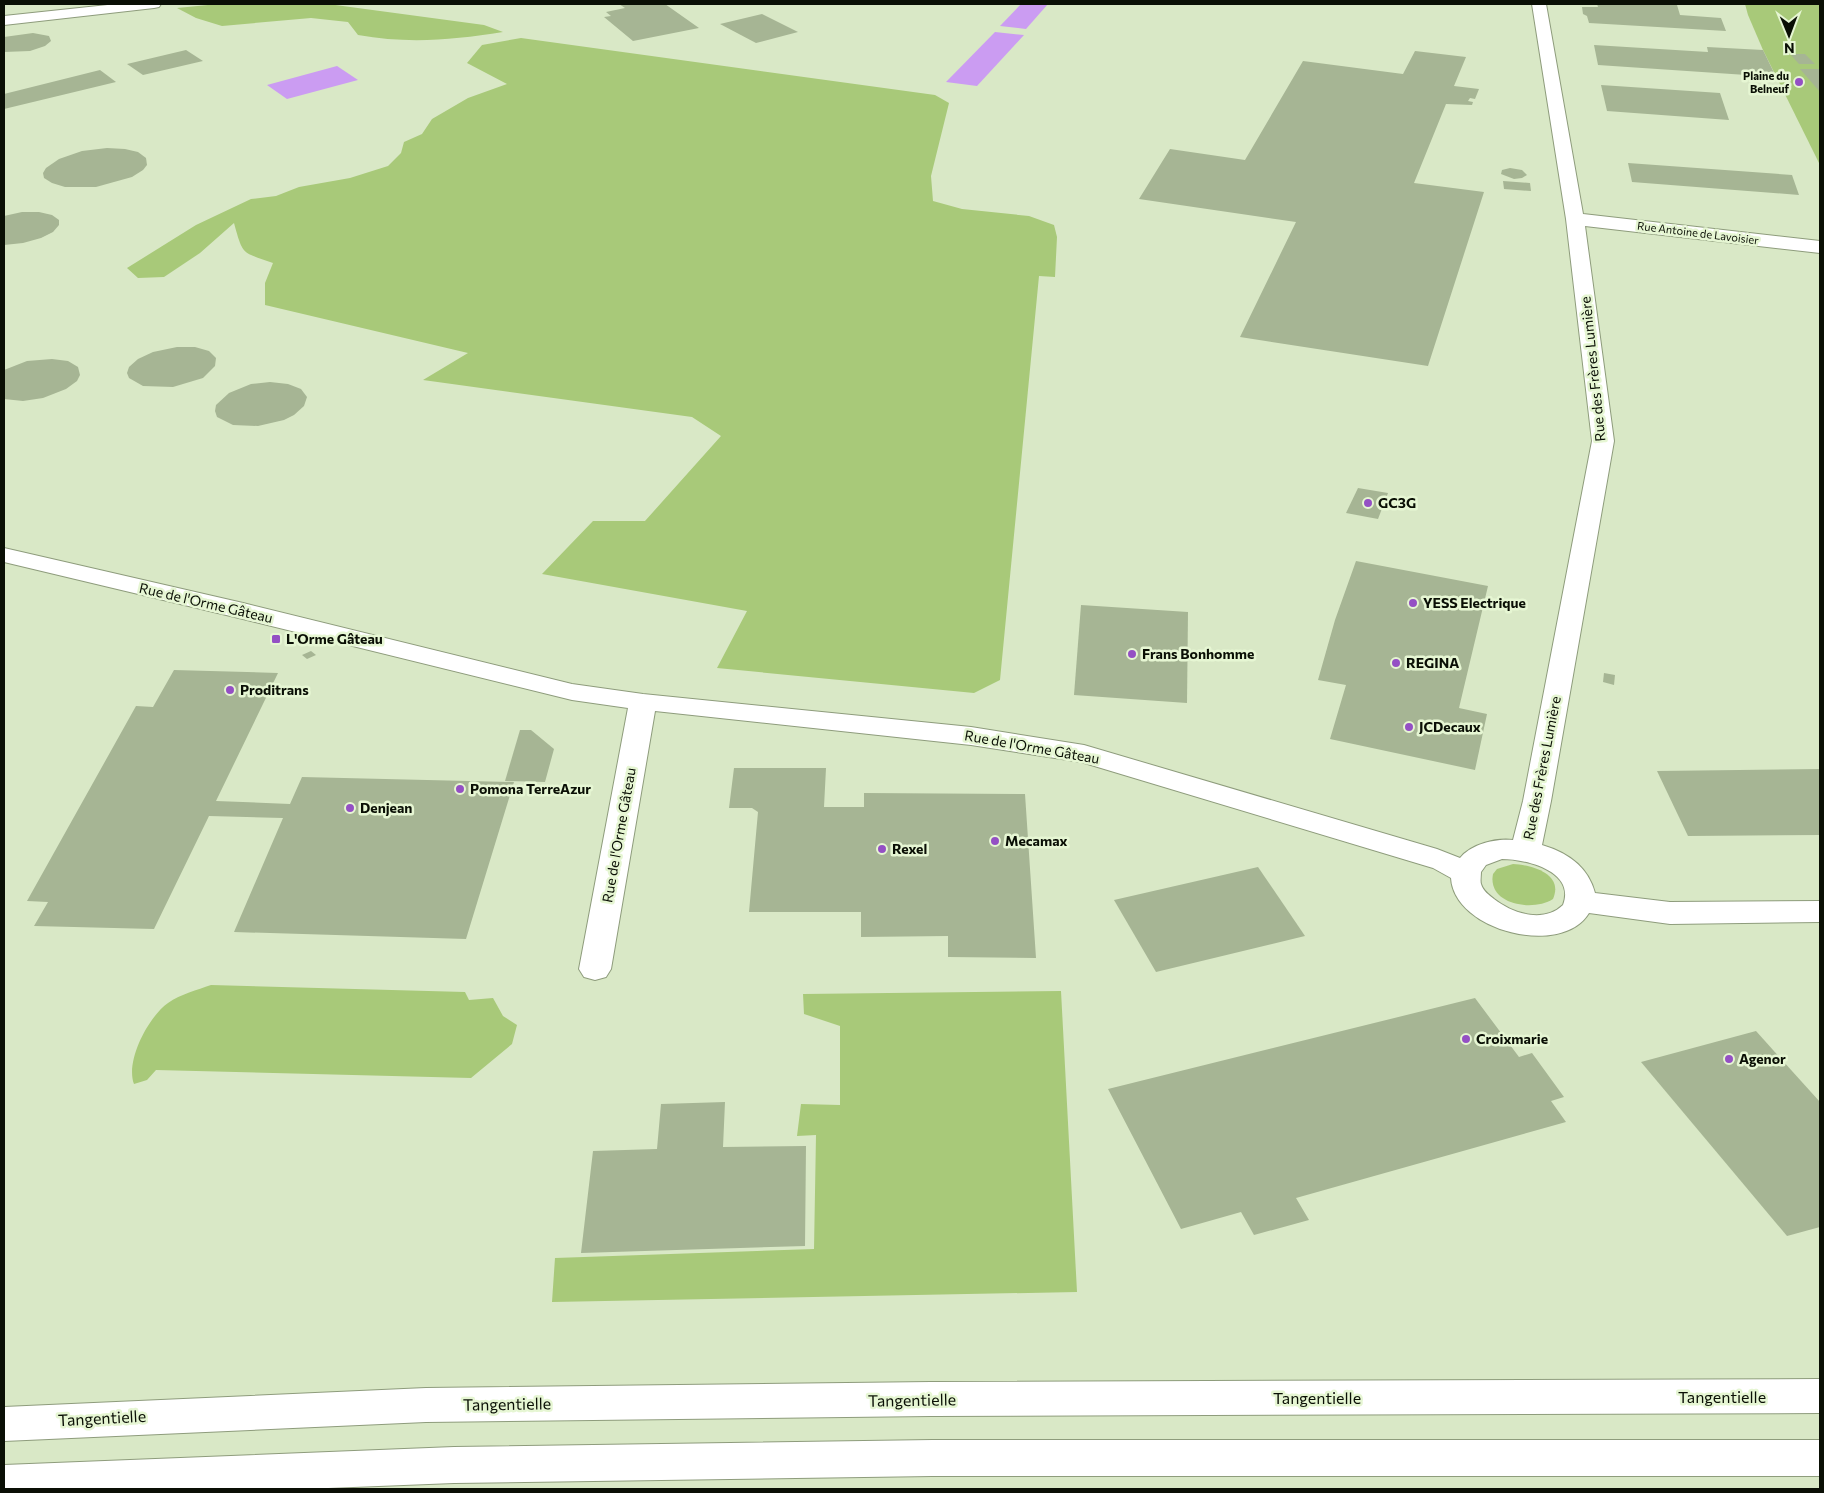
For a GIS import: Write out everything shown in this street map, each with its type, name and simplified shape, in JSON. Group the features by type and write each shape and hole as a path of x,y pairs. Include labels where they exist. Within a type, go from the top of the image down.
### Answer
{"main road":[{"path":"4,21 154,4"},
{"name":"Rue des Frères Lumière","path":"1527,851 1527,841 1604,441 1575,218 1539,4"},
{"name":"Rue Antoine de Lavoisier","path":"1575,218 1820,247"},
{"name":"Rue de l'Orme Gâteau","path":"4,555 243,611 572,692 643,702 971,736 1084,754 1427,856 1443,861 1465,873"},
{"name":"Rue de l'Orme Gâteau","path":"594,969 643,702"},
{"path":"1513,849 1527,851 1545,856 1561,865 1573,876 1580,888 1580,901 1575,912 1567,918 1550,925 1532,926 1514,923 1496,916 1481,907 1471,896 1465,884 1465,873 1469,864 1487,852 1513,849"},
{"path":"1580,901 1670,913 1820,912"},
{"name":"Tangentielle","path":"4,1424 71,1419 426,1405 931,1399 1820,1396"},
{"path":"4,1483 454,1465 932,1458 1820,1458"}],"green space":[{"path":"218,4 328,4 484,25 503,32 430,40 377,38 358,35 348,22 311,18 222,26 196,18 177,8"},
{"name":"Plaine du Belneuf","path":"1745,4 1820,4 1820,165 1763,50"},
{"path":"521,38 935,95 949,103 931,176 933,201 962,209 1029,216 1054,225 1057,237 1055,277 1039,276 1000,680 974,693 717,668 747,611 542,574 593,521 645,521 721,436 692,417 423,380 468,353 265,305 265,283 273,263 255,257 245,251 234,223 200,253 164,277 138,278 127,268 196,225 251,199 276,196 299,187 350,178 388,166 401,153 404,142 422,134 432,119 468,98 507,84 467,63 482,45"},
{"path":"1513,864 1529,866 1544,872 1550,877 1554,883 1555,890 1553,899 1544,903 1524,905 1504,899 1497,893 1493,885 1493,874 1497,869"},
{"path":"211,985 465,992 469,1000 493,998 503,1016 517,1025 512,1044 471,1078 156,1070 147,1080 134,1084 132,1074 136,1052 140,1040 153,1018 173,1000 189,992"},
{"path":"1061,991 1077,1292 552,1302 555,1258 814,1249 816,1135 797,1136 801,1104 840,1105 840,1026 804,1014 803,994"}],"shaded area":[{"path":"1021,4 1048,4 1026,29 1000,26"},
{"path":"995,32 1024,35 977,86 946,82"},
{"path":"337,66 358,80 287,99 267,85"}],"building":[{"path":"619,4 665,4 699,28 633,41 604,17 611,16 606,12 625,8"},
{"path":"1597,4 1677,5 1680,15 1721,18 1726,31 1589,23 1587,16 1583,14 1582,7 1598,7"},
{"path":"762,14 798,32 756,43 720,24"},
{"path":"33,33 49,36 51,41 45,46 30,51 4,52 4,37"},
{"path":"1594,45 1708,52 1707,47 1763,50 1776,77 1598,65"},
{"path":"186,50 203,61 143,75 127,64"},
{"path":"1415,51 1466,57 1454,86 1479,89 1475,99 1470,98 1468,101 1473,102 1472,105 1446,104 1414,183 1484,192 1428,366 1240,337 1296,222 1139,199 1170,149 1245,160 1303,61 1403,74"},
{"path":"1790,54 1805,54 1815,64 1799,64"},
{"path":"1800,69 1820,69 1820,92"},
{"path":"100,70 116,82 4,109 4,94"},
{"path":"1601,85 1720,93 1729,120 1607,111"},
{"path":"107,148 138,152 146,158 147,165 132,177 96,187 65,187 44,178 43,173 46,168 59,159 82,151"},
{"path":"1628,163 1792,175 1799,195 1632,182"},
{"path":"1510,168 1522,170 1527,175 1514,179 1501,174 1502,170"},
{"path":"1503,181 1530,183 1531,191 1504,189"},
{"path":"22,212 39,212 52,215 59,220 59,225 53,232 41,238 23,243 4,245 4,216"},
{"path":"177,347 195,347 209,351 216,358 215,366 203,378 173,387 143,386 129,378 127,373 129,367 138,359 153,352"},
{"path":"52,359 68,361 78,367 80,375 77,381 66,389 43,398 23,401 4,399 4,370 27,361"},
{"path":"270,382 288,384 301,389 307,397 304,406 294,415 284,420 258,426 233,425 217,417 216,405 229,393 251,384"},
{"name":"GC3G","path":"1358,488 1388,493 1378,519 1346,513"},
{"path":"1356,561 1488,586 1459,708 1487,714 1475,770 1330,739 1346,685 1318,680 1335,620"},
{"name":"Frans Bonhomme","path":"1081,605 1188,612 1187,703 1074,695"},
{"path":"311,651 316,655 307,659 302,655"},
{"path":"174,670 278,673 216,801 290,804 302,777 514,782 466,939 234,932 283,818 209,816 154,929 34,926 48,902 27,901 136,706 153,707"},
{"path":"1604,673 1615,675 1614,685 1603,682"},
{"path":"520,730 531,730 554,749 545,782 505,781"},
{"path":"734,768 826,768 824,807 864,807 864,793 1025,794 1036,958 948,957 948,936 861,937 861,912 749,912 758,812 752,808 729,808"},
{"path":"1820,769 1820,835 1688,836 1657,771"},
{"path":"1258,867 1305,936 1156,972 1114,900"},
{"path":"1475,998 1519,1057 1532,1053 1564,1097 1551,1101 1566,1122 1296,1198 1309,1220 1254,1235 1241,1212 1181,1229 1108,1089"},
{"path":"1756,1031 1820,1102 1820,1227 1787,1236 1641,1062"},
{"path":"725,1102 723,1147 806,1146 805,1246 581,1253 593,1151 657,1149 661,1104"}],"place":[{"name":"Plaine du Belneuf","path":"1799,82"},
{"name":"GC3G","path":"1368,503"},
{"name":"YESS Electrique","path":"1413,603"},
{"name":"L'Orme Gâteau","path":"276,639"},
{"name":"Frans Bonhomme","path":"1132,654"},
{"name":"REGINA","path":"1396,663"},
{"name":"Proditrans","path":"230,690"},
{"name":"JCDecaux","path":"1409,727"},
{"name":"Pomona TerreAzur","path":"460,789"},
{"name":"Denjean","path":"350,808"},
{"name":"Mecamax","path":"995,841"},
{"name":"Rexel","path":"882,849"},
{"name":"Croixmarie","path":"1466,1039"},
{"name":"Agenor","path":"1729,1059"}]}
